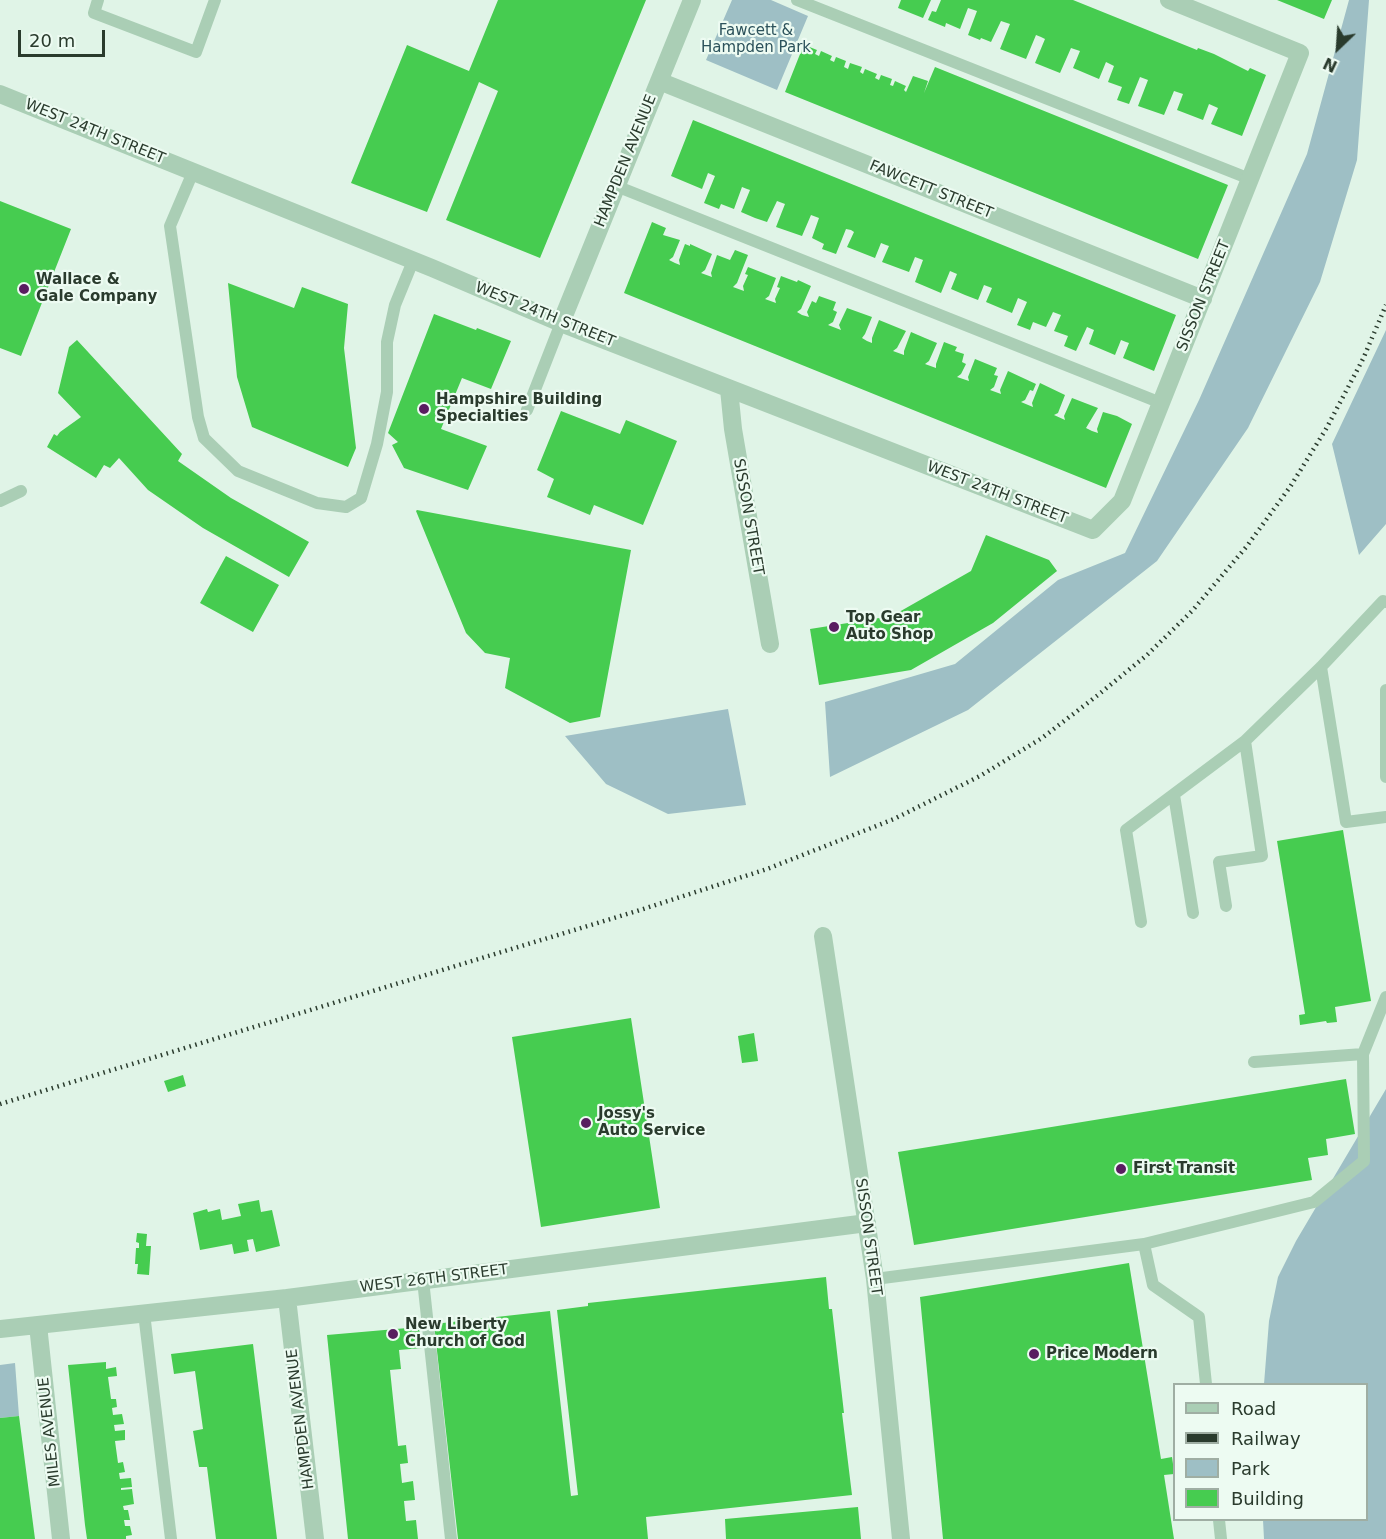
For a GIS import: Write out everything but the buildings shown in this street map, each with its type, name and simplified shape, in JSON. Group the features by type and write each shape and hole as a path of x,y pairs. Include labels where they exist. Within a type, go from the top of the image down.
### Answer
{"street":[{"name":"HAMPDEN AVENUE","path":"561,322 692,0"},
{"name":"SISSON STREET","path":"1093,530 1122,501 1300,53 1169,0"},
{"name":"FAWCETT STREET","path":"659,81 1203,299"},
{"name":"WEST 24TH STREET","path":"0,94 561,322 1093,530"},
{"name":"SISSON STREET","path":"729,389 733,429 770,644"},
{"name":"SISSON STREET","path":"823,936 875,1279 901,1539"},
{"name":"WEST 26TH STREET","path":"0,1329 287,1298 867,1223"},
{"name":"HAMPDEN AVENUE","path":"287,1298 315,1539"},
{"name":"MILES AVENUE","path":"38,1325 62,1539"}],"lane":[{"path":"98,0 94,13 196,52 215,0"},
{"path":"797,0 1250,179"},
{"path":"193,172 170,226 198,417 204,438 238,471 317,503 346,507 361,498 377,444 387,392 387,342 393,314 413,261"},
{"path":"616,186 1161,403"},
{"path":"527,410 561,322"},
{"path":"0,501 21,491"},
{"path":"1140,922 1125,830 1245,741 1321,667 1383,600 1386,602"},
{"path":"1321,667 1346,822 1386,817"},
{"path":"1386,690 1386,777"},
{"path":"1226,906 1219,862 1262,856 1245,741"},
{"path":"1174,795 1193,913"},
{"path":"875,1279 1144,1244 1314,1202 1364,1161 1363,1054 1386,997"},
{"path":"1254,1062 1363,1054"},
{"path":"1144,1244 1153,1285 1199,1317 1206,1383"},
{"path":"423,1280 451,1539"},
{"path":"144,1313 171,1539"},
{"path":"1219,1521 1221,1539"}],"green space":[{"name":"Fawcett & Hampden Park","path":"732,0 771,0 808,16 777,90 706,60"},
{"path":"1349,0 1369,0 1357,160 1320,282 1248,428 1157,561 968,710 830,777 825,702 955,664 1058,580 1125,553 1199,400 1307,154"},
{"path":"1386,330 1386,524 1359,555 1332,444"},
{"path":"728,709 746,805 668,814 606,784 565,736"},
{"path":"1386,1089 1386,1539 1264,1539 1263,1521 1368,1521 1368,1383 1264,1383 1269,1321 1278,1277 1296,1241"},
{"path":"15,1363 19,1416 0,1418 0,1365"}],"railway":[{"path":"0,1104 637,911 767,869 894,819 980,776 1042,738 1098,695 1147,655 1192,611 1247,546 1290,487 1326,429 1363,359 1386,305"}],"place":[{"name":"Wallace & Gale Company","path":"24,289"},
{"name":"Hampshire Building Specialties","path":"424,409"},
{"name":"Top Gear Auto Shop","path":"834,627"},
{"name":"Jossy's Auto Service","path":"586,1123"},
{"name":"First Transit","path":"1121,1169"},
{"name":"New Liberty Church of God","path":"393,1334"},
{"name":"Price Modern","path":"1034,1354"}]}
